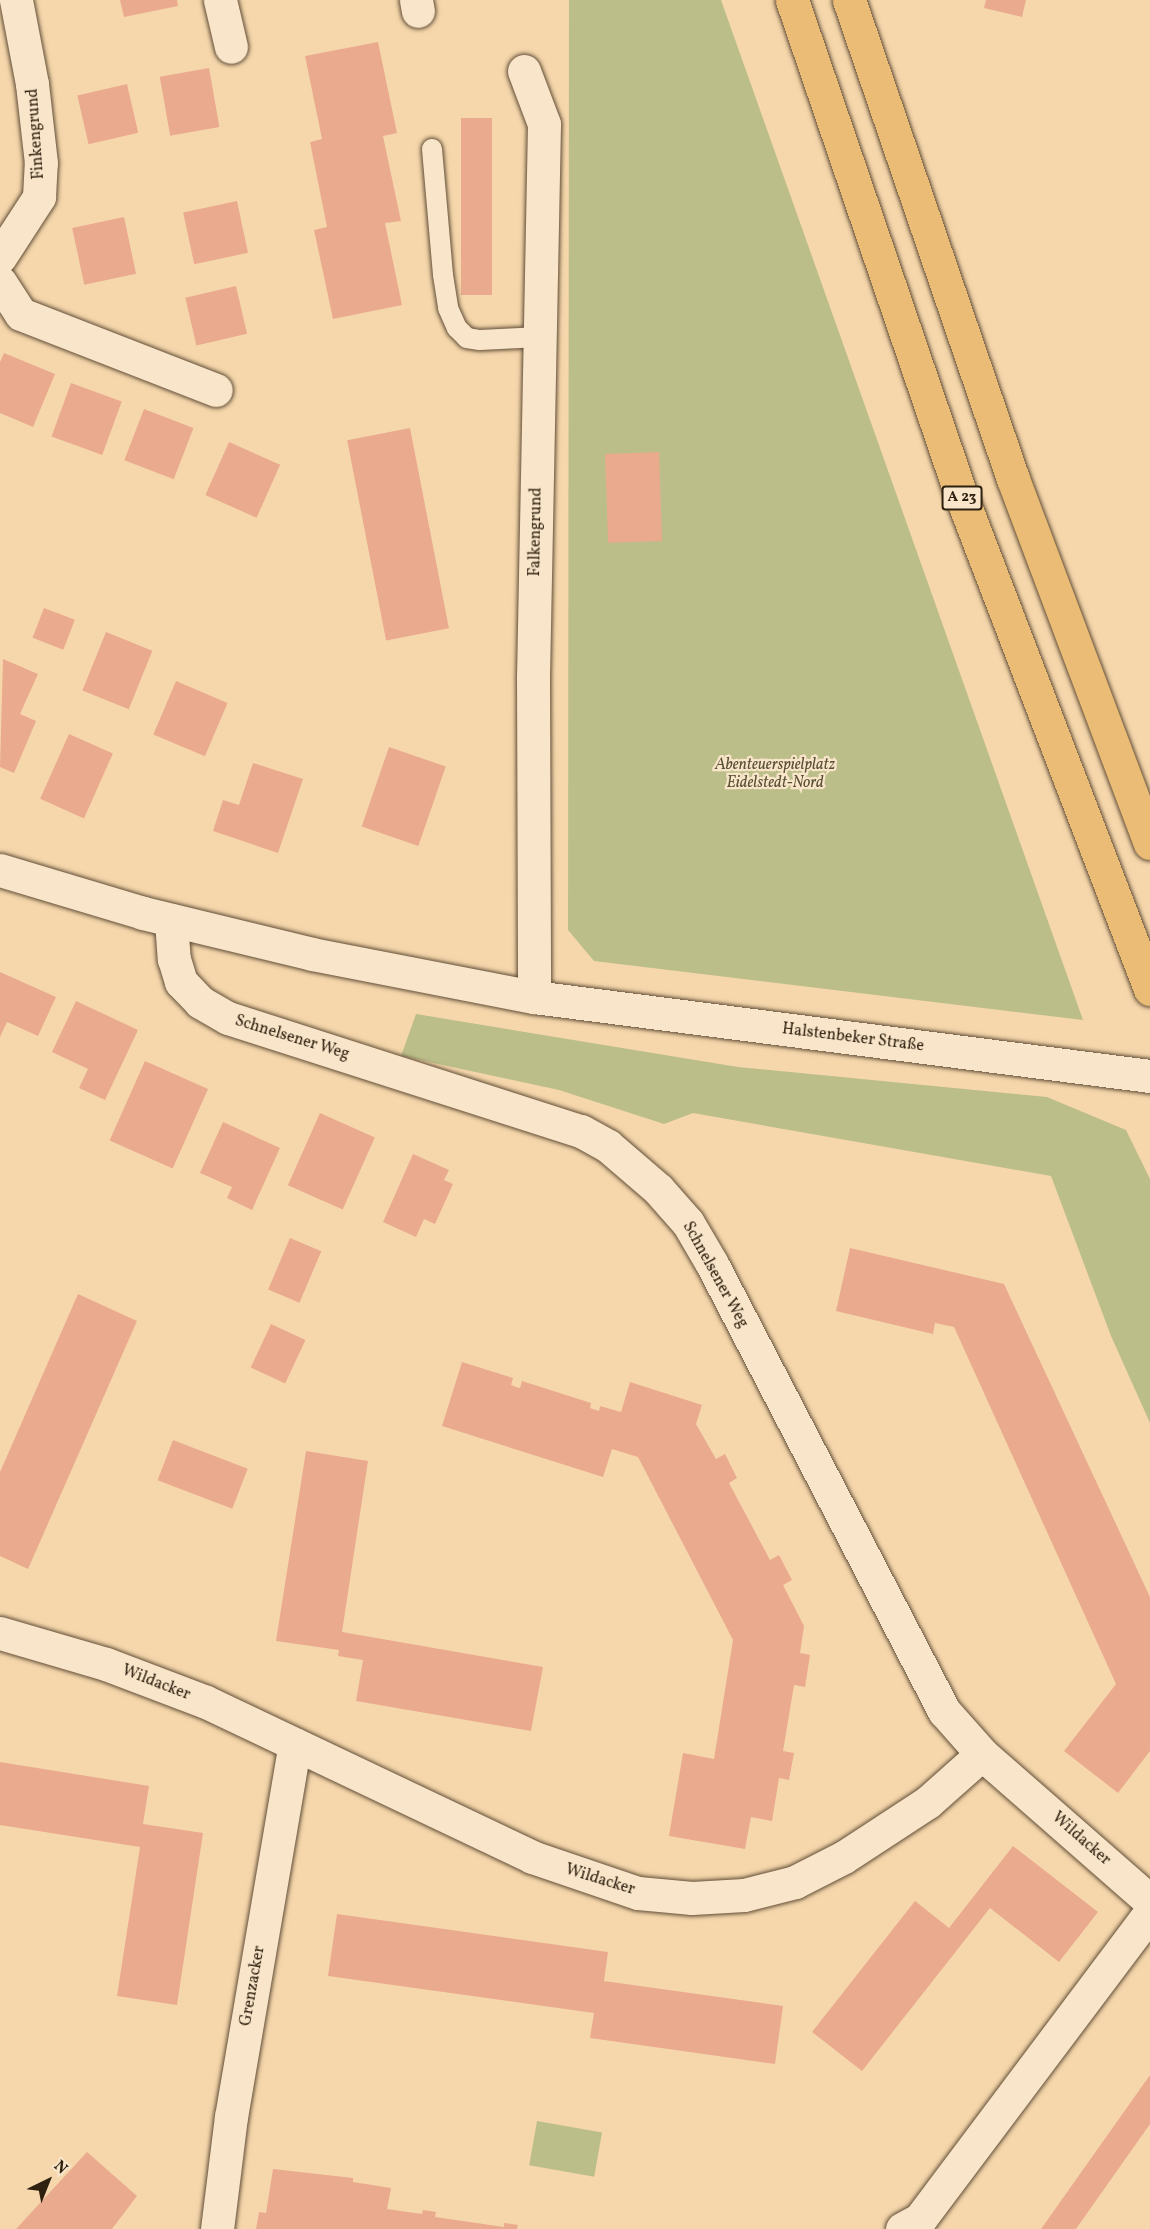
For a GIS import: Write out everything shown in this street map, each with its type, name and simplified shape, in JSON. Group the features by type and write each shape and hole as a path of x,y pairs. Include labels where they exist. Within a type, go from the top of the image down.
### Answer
{"highway":[{"name":"A 23","path":"792,0 962,498 1150,989"},
{"path":"849,0 1013,479 1150,843"}],"street":[{"name":"Finkengrund","path":"0,257 39,197 41,163 32,84 16,0"},
{"path":"220,0 231,47"},
{"name":"Falkengrund","path":"524,71 544,124 533,676 545,999"},
{"path":"0,282 21,314 216,390"},
{"path":"0,870 171,920 312,954 545,999"},
{"name":"Schnelsener Weg","path":"171,920 174,960 181,982 200,1002 228,1018 580,1131 608,1146 658,1189 688,1223 712,1264 944,1711 982,1754"},
{"name":"Halstenbeker Straße","path":"545,999 1150,1076"},
{"name":"Wildacker","path":"0,1633 106,1664 184,1694 295,1744 532,1857 585,1878 638,1893 692,1898 744,1895 805,1877 844,1857 928,1802 982,1754 1150,1901"},
{"name":"Grenzacker","path":"217,2229 231,2117 295,1744"},
{"path":"902,2229 920,2219 1150,1913"}],"lane":[{"path":"432,149 447,297 457,328 467,338 480,340 540,337"}],"green space":[{"name":"Abenteuerspielplatz Eidelstedt-Nord","path":"569,0 721,0 1083,1020 594,961 568,930"},
{"path":"416,1014 738,1067 1047,1097 1126,1130 1150,1179 1150,1423 1111,1336 1051,1176 693,1113 664,1124 559,1090 401,1056"},
{"path":"537,2121 602,2132 594,2177 529,2165"}],"building":[{"path":"120,0 177,0 178,6 124,17"},
{"path":"986,0 1026,0 1022,17 984,8"},
{"path":"378,42 397,133 383,136 401,221 385,223 402,305 333,319 314,230 327,227 310,142 322,139 305,56"},
{"path":"209,68 219,127 170,136 160,77"},
{"path":"127,84 138,133 89,144 77,95"},
{"path":"461,118 492,118 492,295 461,295"},
{"path":"237,201 248,253 194,264 183,212"},
{"path":"124,217 136,274 84,285 72,228"},
{"path":"236,286 247,334 196,345 185,298"},
{"path":"4,353 55,374 33,427 0,413 0,362"},
{"path":"71,383 122,401 102,455 52,437"},
{"path":"144,409 193,428 174,479 124,460"},
{"path":"410,428 449,628 386,640 347,440"},
{"path":"229,442 280,465 257,518 205,495"},
{"path":"659,452 662,541 608,543 605,454"},
{"path":"44,608 75,620 63,650 33,638"},
{"path":"106,632 152,651 129,709 82,690"},
{"path":"3,659 38,674 20,714 36,721 14,773 0,767"},
{"path":"176,681 228,703 205,756 153,734"},
{"path":"69,734 113,754 84,818 40,799"},
{"path":"389,747 446,767 418,846 362,826"},
{"path":"253,763 303,779 278,853 213,831 223,800 239,805"},
{"path":"0,972 56,997 38,1036 7,1022 0,1037"},
{"path":"76,1001 138,1030 105,1100 79,1088 88,1069 52,1052"},
{"path":"145,1061 208,1089 173,1169 110,1140"},
{"path":"320,1113 375,1137 343,1210 288,1185"},
{"path":"223,1122 280,1148 252,1210 227,1198 232,1187 200,1173"},
{"path":"413,1154 449,1170 444,1180 453,1184 435,1224 424,1219 416,1237 383,1222"},
{"path":"290,1238 321,1251 299,1303 268,1290"},
{"path":"850,1248 1004,1284 1150,1597 1150,1751 1118,1793 1064,1751 1116,1684 954,1327 935,1323 933,1334 836,1311"},
{"path":"78,1294 137,1321 28,1569 0,1556 0,1472"},
{"path":"271,1324 305,1340 285,1384 251,1368"},
{"path":"462,1362 513,1378 511,1385 516,1387 520,1388 522,1381 591,1403 590,1408 599,1411 600,1406 621,1412 630,1382 702,1405 696,1424 716,1459 725,1454 737,1478 729,1483 770,1560 779,1555 792,1580 783,1585 804,1626 800,1653 810,1655 805,1687 794,1685 783,1751 794,1753 789,1780 779,1778 772,1821 751,1817 745,1849 669,1836 683,1753 714,1759 733,1640 638,1457 612,1449 603,1477 442,1426"},
{"path":"173,1440 248,1469 232,1509 158,1480"},
{"path":"306,1451 368,1461 342,1632 543,1667 531,1731 356,1701 363,1660 338,1656 339,1650 276,1641"},
{"path":"0,1762 149,1786 143,1824 203,1833 177,2005 117,1996 140,1847 0,1825"},
{"path":"1013,1846 1098,1912 1059,1962 990,1908 862,2071 812,2032 915,1901 949,1928"},
{"path":"337,1914 608,1952 604,1981 783,2006 775,2064 590,2038 594,2013 328,1976"},
{"path":"1150,2075 1150,2124 1076,2229 1041,2229"},
{"path":"87,2152 137,2196 112,2229 16,2229"},
{"path":"273,2169 353,2178 353,2182 391,2188 387,2209 422,2214 423,2210 436,2212 435,2217 504,2227 504,2223 518,2225 517,2229 256,2229 259,2212 266,2213"}]}
